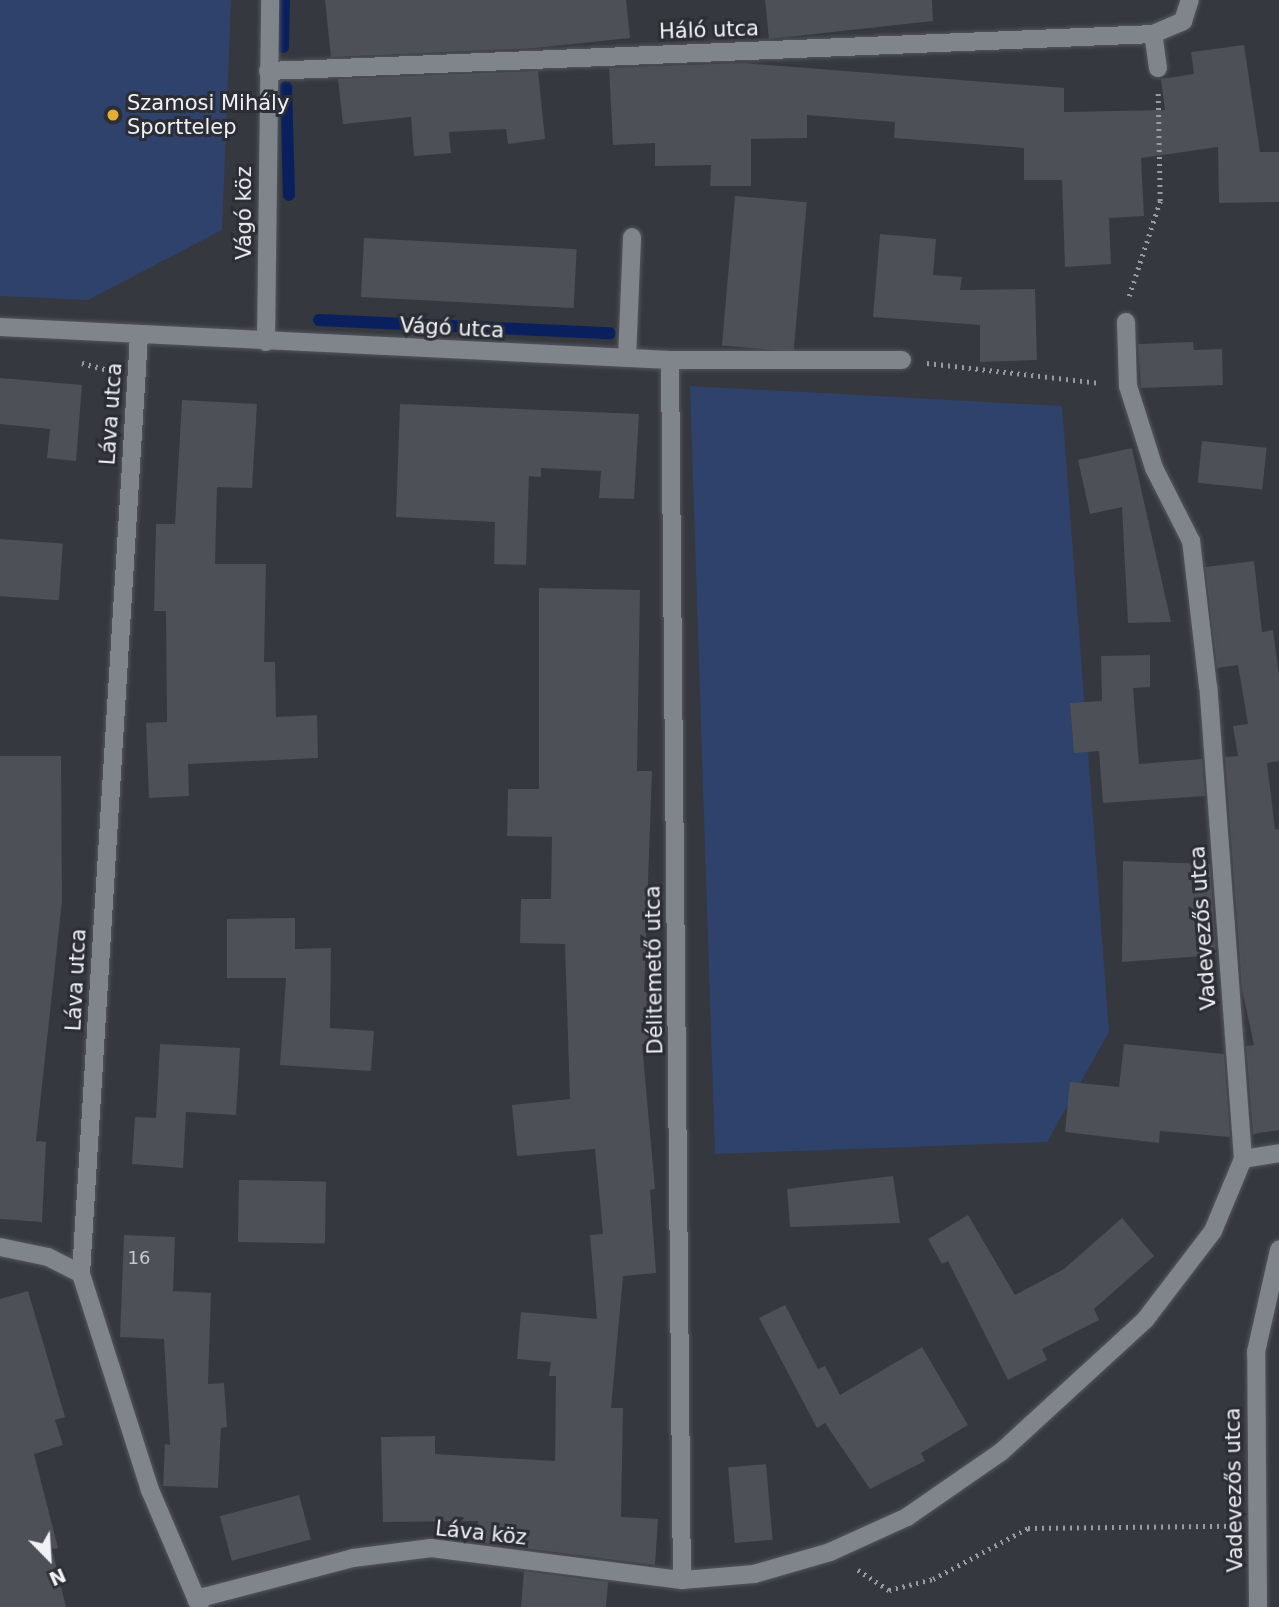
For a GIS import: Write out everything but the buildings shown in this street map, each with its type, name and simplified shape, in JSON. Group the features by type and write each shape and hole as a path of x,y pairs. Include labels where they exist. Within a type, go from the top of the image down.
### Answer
{"street":[{"name":"Vágó köz","path":"266,342 270,0"},
{"path":"1158,68 1153,34 1183,21 1190,0"},
{"name":"Háló utca","path":"268,71 1153,34"},
{"path":"627,358 632,237"},
{"name":"Vadevezős utca","path":"682,1580 754,1574 830,1552 907,1517 961,1482 1044,1416 1126,1338 1213,1231 1243,1159 1208,687 1191,541 1154,468 1128,386 1126,322"},
{"name":"Vágó utca","path":"0,327 139,336 670,360 902,360"},
{"name":"Láva utca","path":"139,336 81,1274 150,1490 198,1603"},
{"name":"Délitemető utca","path":"670,360 682,1580"},
{"path":"1243,1159 1279,1153"},
{"path":"0,1247 48,1257 81,1274"},
{"name":"Vadevezős utca","path":"1258,1607 1256,1352 1279,1250"},
{"name":"Láva köz","path":"198,1603 353,1558 432,1548 682,1580"}],"path":[{"path":"1126,322 1130,278 1160,201 1158,68"},
{"path":"902,360 1128,386"},
{"path":"830,1552 889,1590 933,1579 1028,1528 1257,1526"}],"shaded area":[{"name":"Szamosi Mihály Sporttelep","path":"0,0 231,0 222,230 88,300 0,296"},
{"path":"690,386 1062,406 1109,1032 1047,1142 715,1154"}],"waterway":[{"path":"283,47 284,0"},
{"path":"286,87 289,195"},
{"path":"319,320 610,333"}],"place":[{"name":"Szamosi Mihály Sporttelep","path":"113,115"}]}
